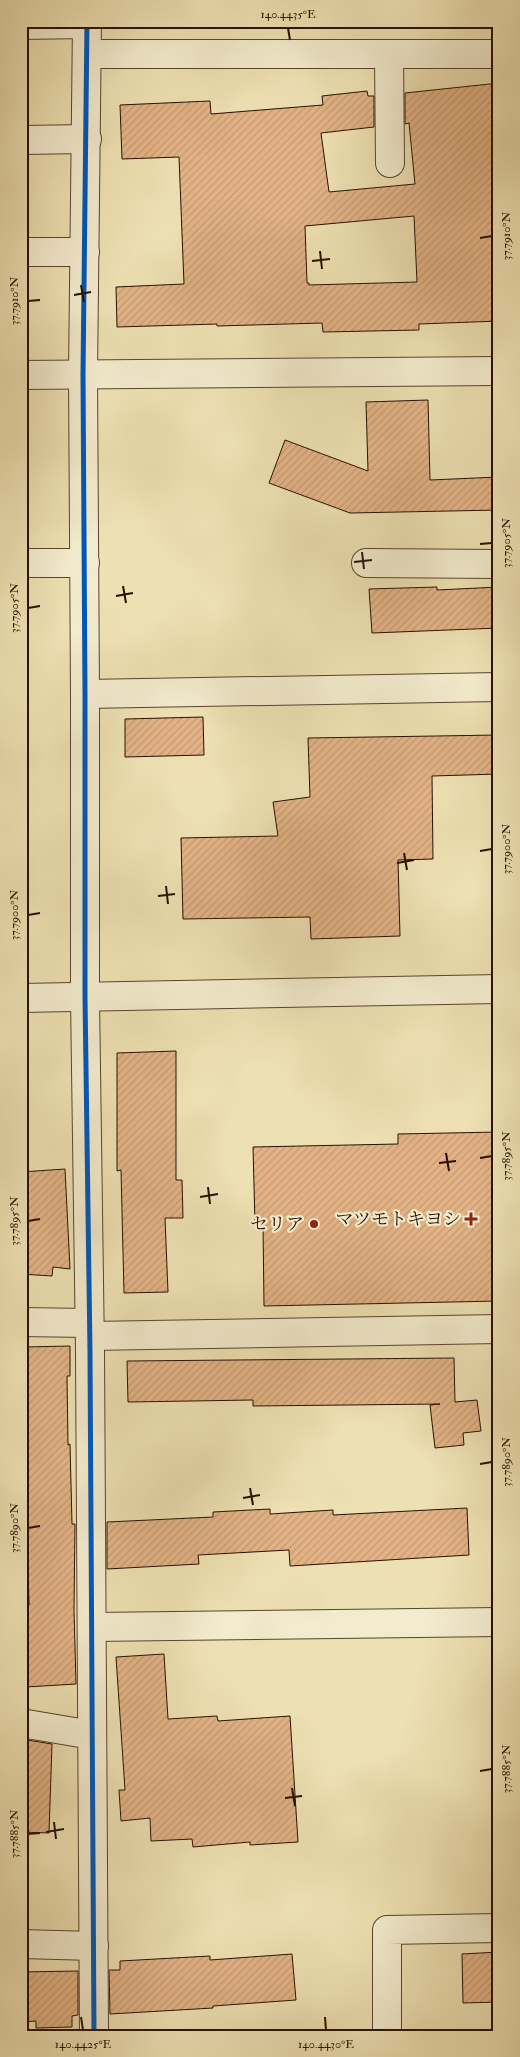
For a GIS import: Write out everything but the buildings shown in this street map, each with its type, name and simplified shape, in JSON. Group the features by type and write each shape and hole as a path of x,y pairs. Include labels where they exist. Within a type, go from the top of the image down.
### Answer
{"street":[{"path":"21,26 87,23 83,375 86,694 85,997 92,1627 94,2036"},
{"path":"88,54 499,54"},
{"path":"389,54 390,163"},
{"path":"21,140 87,139"},
{"path":"21,252 85,252"},
{"path":"21,375 499,371"},
{"path":"21,563 85,563"},
{"path":"366,563 499,564"},
{"path":"86,694 499,687"},
{"path":"21,998 499,989"},
{"path":"21,1322 89,1329 499,1329"},
{"path":"92,1627 499,1622"},
{"path":"21,1723 92,1735"},
{"path":"388,2036 387,1930 499,1928"},
{"path":"21,1944 94,1946"}],"cycle path":[{"path":"87,21 83,375 85,997 90,1352 94,2036"}],"place":[{"name":"マツモトキヨシ","path":"471,1219"},
{"name":"セリア","path":"314,1224"}]}
